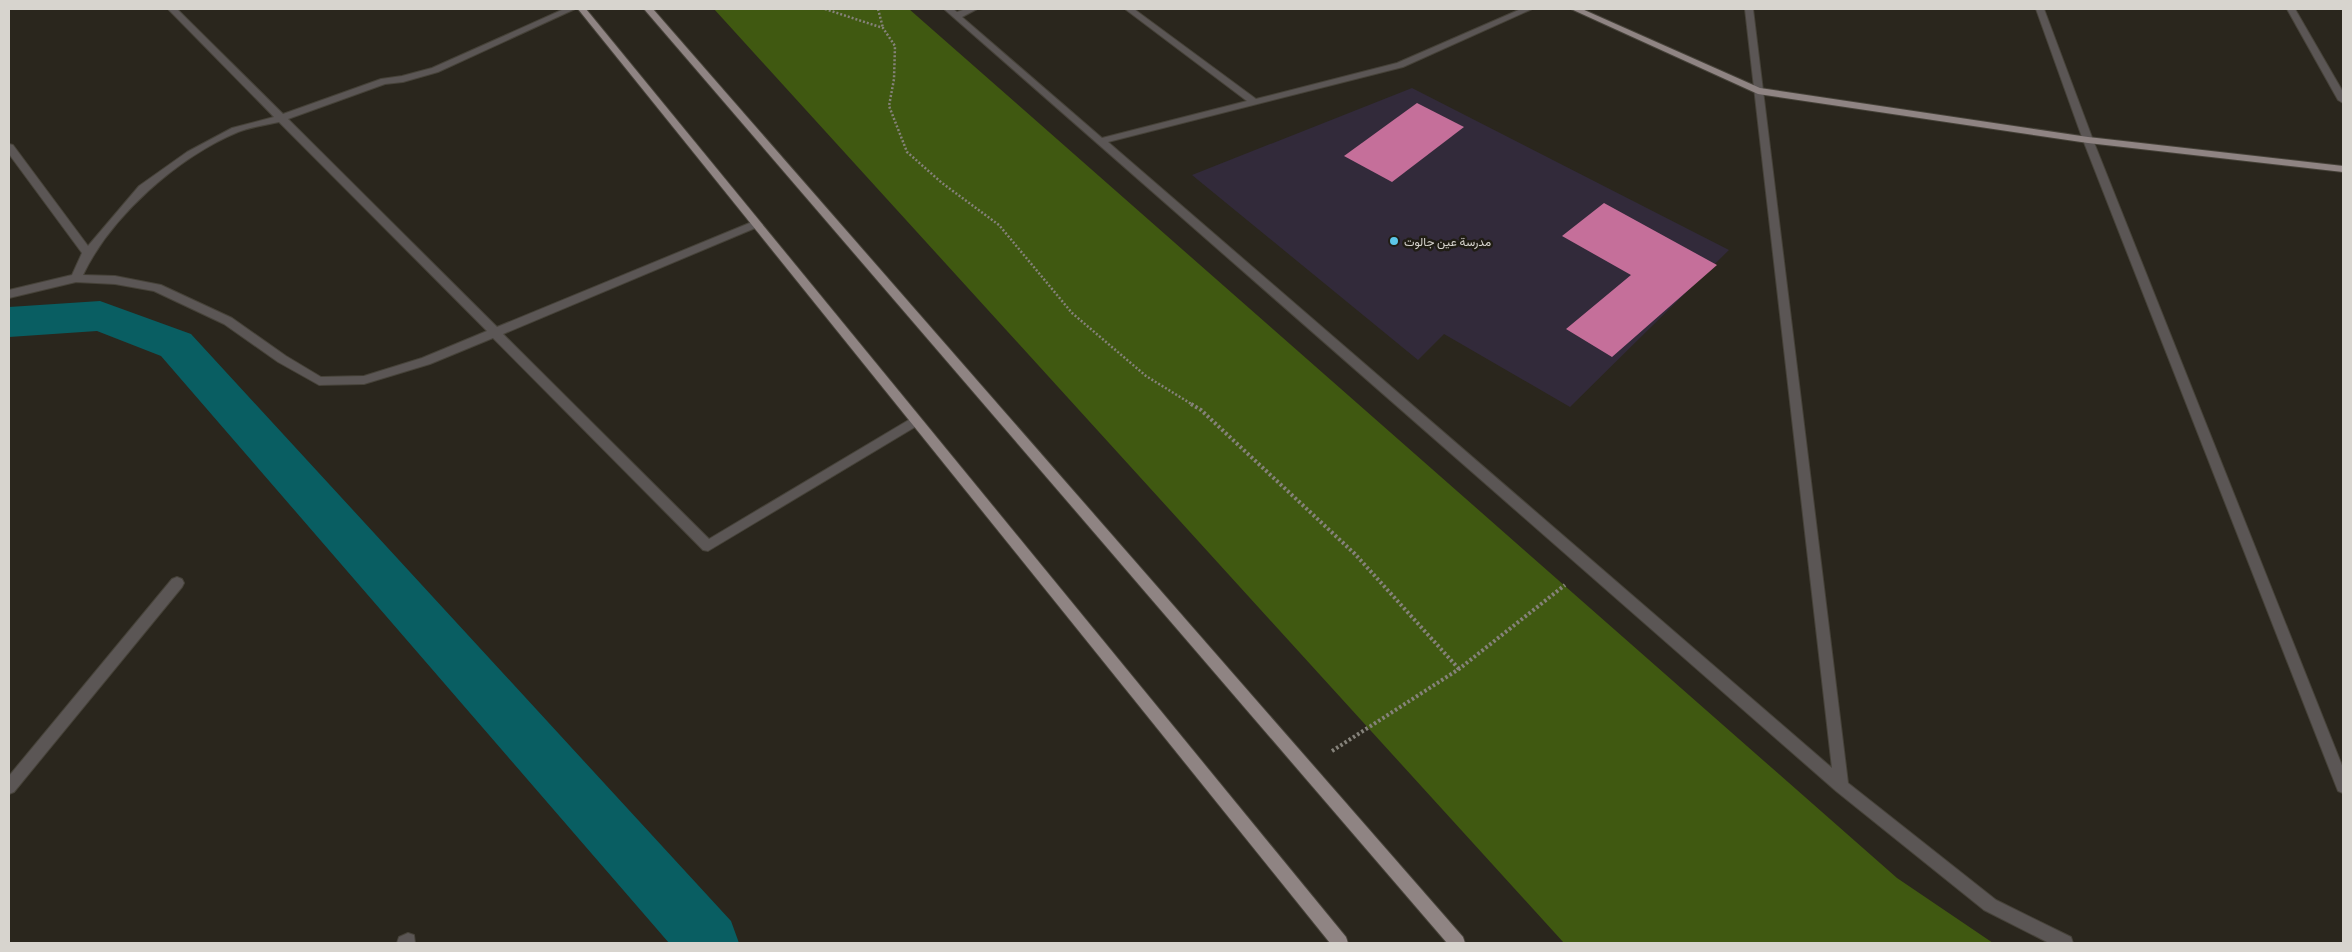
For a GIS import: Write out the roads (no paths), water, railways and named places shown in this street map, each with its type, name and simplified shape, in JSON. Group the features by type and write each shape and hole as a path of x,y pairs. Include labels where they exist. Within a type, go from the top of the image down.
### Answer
{"main road":[{"path":"582,9 1340,943"},
{"path":"648,9 1457,943"},
{"path":"1575,9 1758,91 2088,140 2343,169"}],"street":[{"path":"172,9 708,546 916,421"},
{"path":"76,278 88,253 144,188 191,154 235,130 282,118 384,81 403,79 435,70 571,9"},
{"path":"952,12 973,9"},
{"path":"1129,9 1254,102"},
{"path":"1101,141 1400,65 1528,9"},
{"path":"1749,9 1841,786"},
{"path":"2040,9 2088,140 2343,786"},
{"path":"2291,9 2343,100"},
{"path":"952,12 1841,786 1990,905 2065,943"},
{"path":"9,147 88,253"},
{"path":"9,294 76,278 115,280 157,288 228,321 282,359 319,381 364,380 426,361 756,224"},
{"path":"9,787 177,583"}],"waterway":[{"path":"9,322 100,316 176,345 709,943"}],"place":[{"name":"مدرسة عين جالوت","path":"1394,241"}]}
